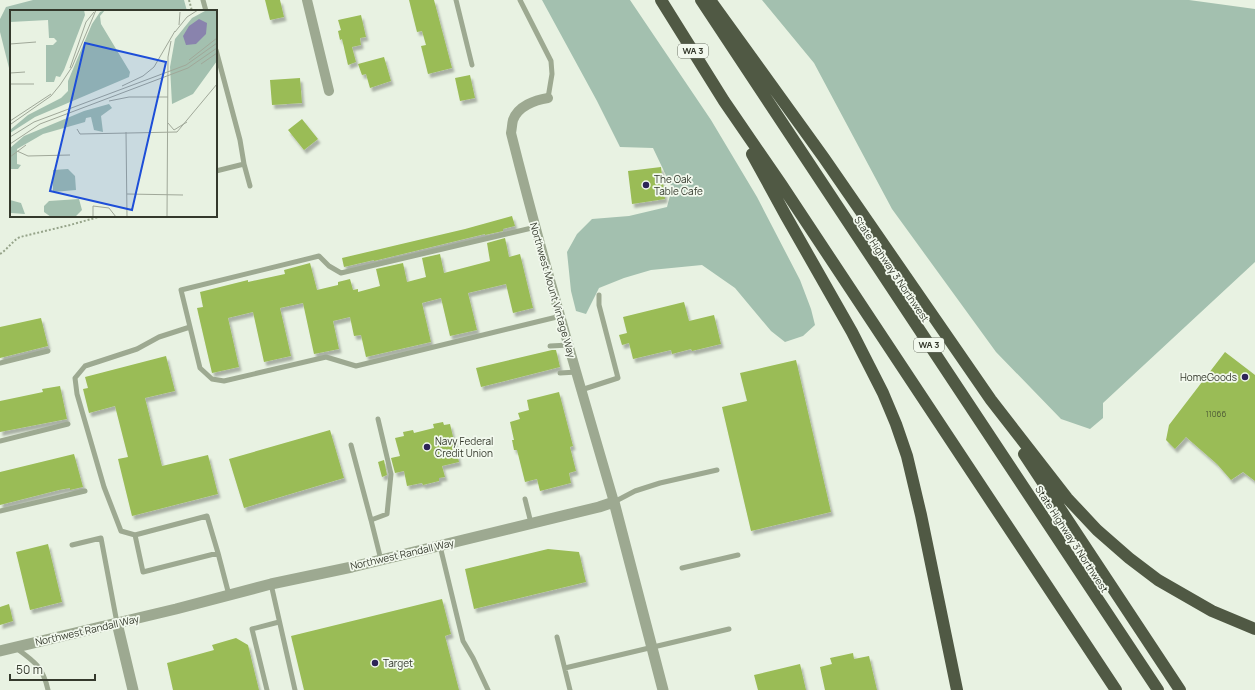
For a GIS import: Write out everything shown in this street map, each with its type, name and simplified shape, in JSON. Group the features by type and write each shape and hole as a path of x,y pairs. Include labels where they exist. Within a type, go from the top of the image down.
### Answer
{"highway":[{"name":"WA 3","path":"661,0 724,102 782,184 1116,690"},
{"name":"State Highway 3 Northwest","path":"701,0 1158,690"},
{"path":"710,0 824,158 991,400 1067,498 1097,530 1158,580 1212,612 1255,629"},
{"path":"724,102 786,216 852,332 883,393 896,424 907,456 921,515 957,690"},
{"path":"991,400 1049,493 1180,690"}],"street":[{"path":"307,0 329,90"},
{"name":"Northwest Mount Vintage Way","path":"548,98 539,99 523,106 514,118 511,133 614,502"},
{"path":"614,502 662,690"},
{"name":"Northwest Randall Way","path":"0,651 271,584 380,560 614,502"},
{"path":"116,623 133,690"}],"lane":[{"path":"203,0 206,10"},
{"path":"456,0 472,64"},
{"path":"520,0 551,61 552,74 548,98"},
{"path":"217,54 240,140 250,186"},
{"path":"217,171 244,164"},
{"path":"536,227 341,273 329,266 319,256 181,290 200,368 212,379 224,381 326,357 356,366 561,316"},
{"path":"582,390 618,378 599,305 599,295"},
{"path":"190,327 159,337 137,349 85,366 75,378 77,394 104,487 121,531 134,535 207,516 229,595"},
{"path":"550,346 569,345"},
{"path":"0,363 48,351"},
{"path":"560,373 577,372"},
{"path":"371,520 387,514 391,474 378,419"},
{"path":"0,441 68,424"},
{"path":"351,445 380,560"},
{"path":"614,502 635,491 660,483 717,470"},
{"path":"0,511 85,491"},
{"path":"525,499 531,523"},
{"path":"134,535 143,572 218,552"},
{"path":"72,545 101,538 116,623"},
{"path":"440,545 463,641 488,690"},
{"path":"682,568 738,555"},
{"path":"271,584 295,690"},
{"path":"267,690 252,629 279,622"},
{"path":"565,668 729,629"},
{"path":"557,637 570,690"},
{"path":"15,647 39,667 46,678 48,690"}],"path":[{"path":"189,0 192,10"},
{"path":"0,254 4,252 14,240 20,237 98,217"}],"green space":[{"path":"33,0 184,0 187,10 10,10 10,72 0,32 0,19 6,7"},
{"path":"542,0 630,0 711,120 757,197 800,280 811,309 815,325 803,336 785,342 771,331 735,288 702,265 651,270 624,278 599,288 586,314 576,311 571,291 567,252 577,234 592,219 629,216 667,207 672,188 653,148 620,147 597,101"},
{"path":"762,0 1189,0 1255,9 1255,262 1103,403 1103,418 1090,429 1061,419 996,352 892,209 814,63"}],"building":[{"path":"265,0 280,0 284,17 270,20"},
{"path":"409,0 434,0 452,68 428,74 421,46 426,45 422,31 417,32"},
{"path":"361,15 366,37 360,38 361,45 352,47 356,62 348,65 342,39 340,40 338,31 341,30 338,20"},
{"path":"384,57 391,81 370,88 366,74 362,75 358,64"},
{"path":"470,75 475,98 460,101 455,78"},
{"path":"300,78 302,103 272,105 270,80"},
{"path":"302,119 318,139 304,150 288,130"},
{"name":"The Oak Table Cafe","path":"661,167 665,199 632,204 628,171"},
{"path":"512,216 515,226 503,229 503,231 344,267 342,258 465,229"},
{"path":"505,238 509,257 520,254 533,308 513,313 506,284 468,293 477,330 450,336 441,298 422,303 431,342 366,357 361,335 354,336 350,317 333,321 339,349 314,354 303,303 280,308 291,356 264,362 253,312 228,318 239,367 212,373 197,308 203,307 200,292 248,280 248,282 285,274 284,270 310,263 317,290 338,285 338,282 350,279 353,290 358,289 358,292 380,286 376,269 403,263 407,282 426,277 422,258 440,254 444,273 490,261 487,243"},
{"path":"684,302 689,321 714,315 721,344 672,354 671,350 633,359 629,343 622,345 619,335 627,333 623,317"},
{"path":"41,318 48,346 0,358 0,327"},
{"path":"556,350 560,367 481,387 476,368"},
{"path":"1225,352 1255,375 1255,481 1243,472 1231,480 1217,464 1186,437 1175,449 1166,440 1169,425"},
{"path":"166,356 175,391 145,398 162,466 208,455 218,494 132,516 118,459 128,457 115,406 89,413 83,389 88,388 85,377"},
{"path":"796,360 831,512 751,531 722,407 747,401 740,373"},
{"path":"60,386 67,419 0,432 0,401 43,392 42,389"},
{"path":"559,392 573,446 570,447 576,471 569,473 571,483 540,491 537,479 525,482 517,450 514,450 512,440 514,440 510,422 520,419 518,413 529,410 527,400"},
{"name":"Navy Federal Credit Union","path":"443,422 444,425 450,424 459,462 442,466 445,477 439,478 439,481 423,485 422,483 407,486 404,471 395,473 391,458 400,456 395,438 404,436 403,432 413,430 414,433 434,428 433,424"},
{"path":"330,430 344,478 244,508 229,459"},
{"path":"74,454 83,487 70,490 70,488 59,490 0,505 0,472"},
{"path":"384,460 387,475 382,477 378,462"},
{"path":"48,544 62,602 30,610 16,552"},
{"path":"548,549 579,552 586,582 474,609 465,569"},
{"name":"Target","path":"442,599 451,634 445,636 459,690 304,690 291,636"},
{"path":"9,604 13,621 0,625 0,607"},
{"path":"236,638 248,645 259,690 173,690 167,663 214,650 212,645"},
{"path":"853,653 854,659 869,656 877,690 825,690 820,667 832,664 830,658"},
{"path":"800,664 806,690 758,690 754,675"}],"place":[{"name":"The Oak Table Cafe","path":"646,185"},
{"name":"HomeGoods","path":"1245,377"},
{"name":"Navy Federal Credit Union","path":"427,447"},
{"name":"Target","path":"375,663"}]}
